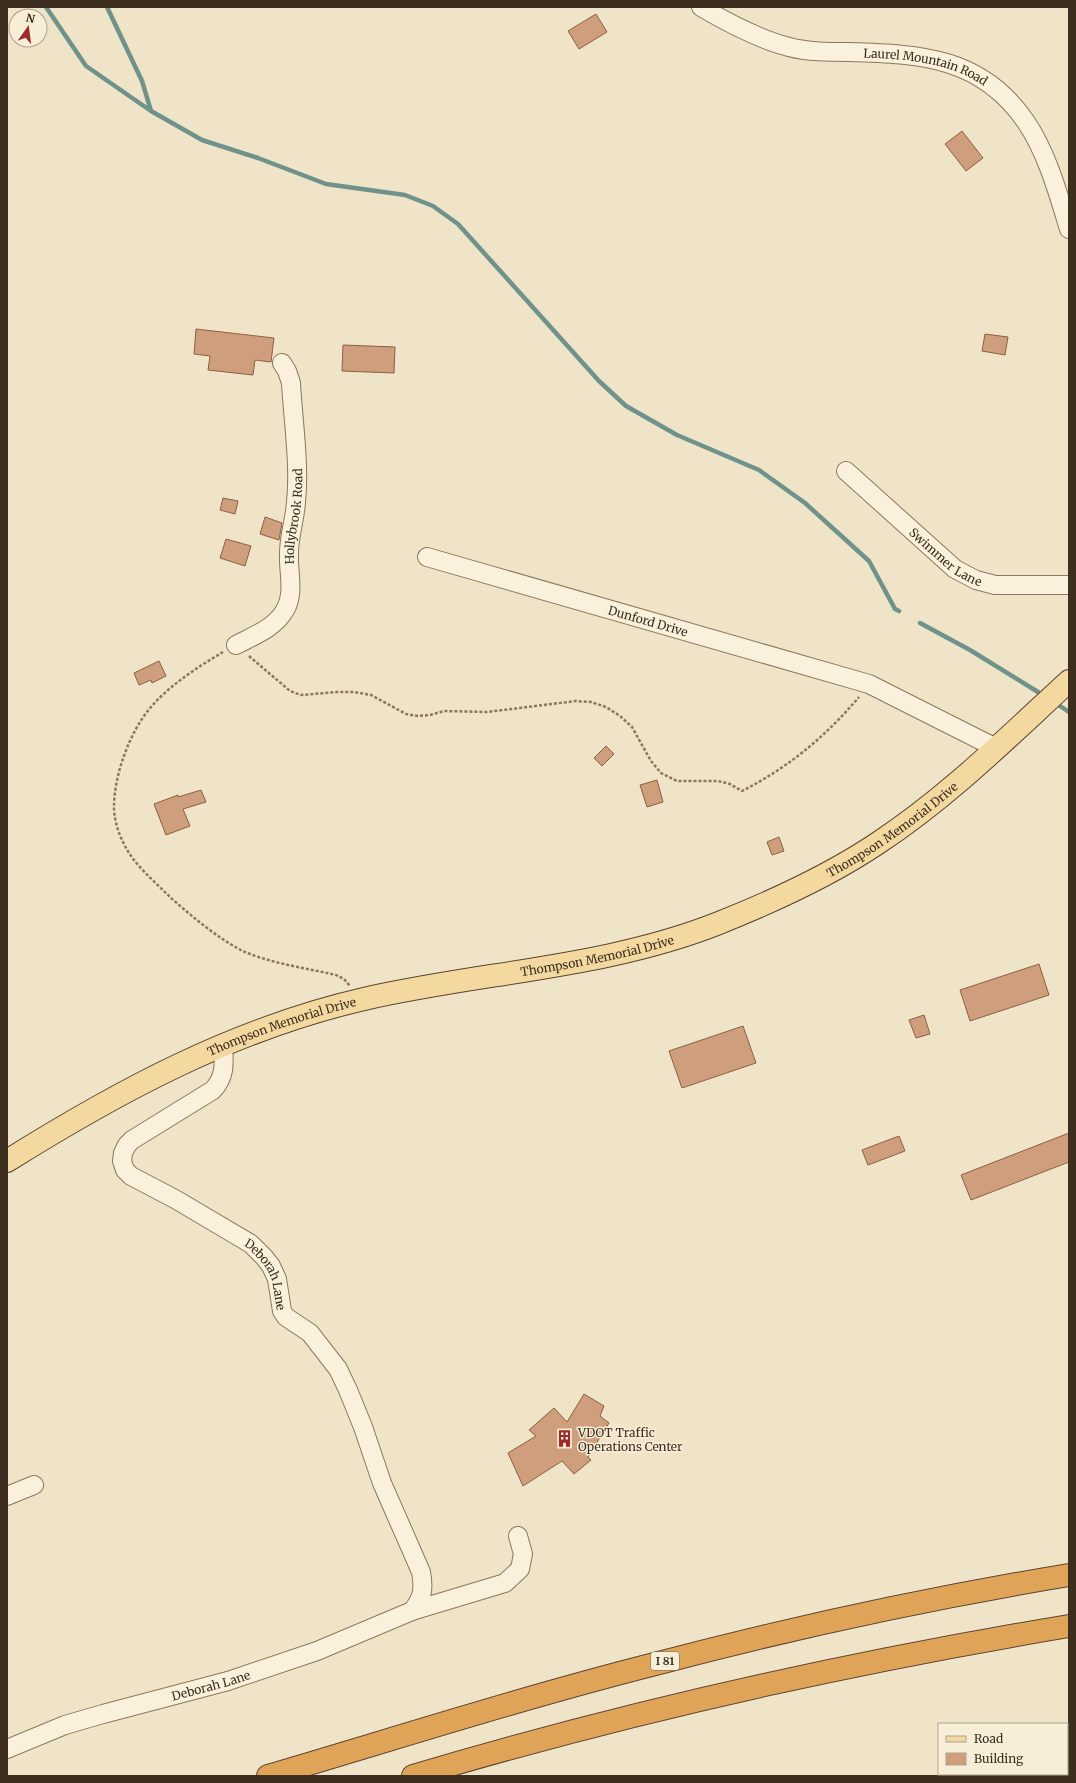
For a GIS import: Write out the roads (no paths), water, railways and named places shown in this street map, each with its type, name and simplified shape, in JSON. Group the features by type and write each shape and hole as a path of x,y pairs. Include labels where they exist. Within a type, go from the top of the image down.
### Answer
{"highway":[{"name":"I 81","path":"268,1776 516,1702 662,1662 801,1628 936,1599 1069,1575"},
{"path":"413,1776 554,1736 743,1689 904,1655 1069,1626"}],"main road":[{"name":"Thompson Memorial Drive","path":"7,1161 71,1122 130,1090 223,1044 269,1027 362,1000 449,982 561,965 640,948 717,924 791,892 833,870 878,843 914,818 951,788 1069,681"},
{"name":"Thompson Memorial Drive","path":"7,1148 31,1135 71,1122"}],"street":[{"name":"Laurel Mountain Road","path":"701,7 721,19 789,48 811,51 919,56 948,63 981,77 993,86 1010,103 1026,122 1036,138 1055,184 1069,229"},
{"name":"Hollybrook Road","path":"236,645 272,625 285,610 289,600 291,588 289,553 297,483 291,383 287,371 282,363"},
{"name":"Swimmer Lane","path":"846,471 955,569 969,577 995,585 1069,585"},
{"name":"Dunford Drive","path":"427,557 869,684 996,748"},
{"name":"Deborah Lane","path":"223,1044 225,1065 223,1075 213,1090 132,1140 127,1145 123,1153 122,1161 125,1170 131,1176 175,1199 251,1244 264,1256 277,1279 282,1311 286,1318 310,1333 338,1369 351,1398 382,1483 422,1572 424,1585 422,1596 419,1603 412,1611"},
{"path":"7,1496 34,1485"},
{"name":"Deborah Lane","path":"7,1749 65,1725 228,1681 317,1650 412,1611 504,1583 520,1569 523,1554 518,1536"}],"waterway":[{"path":"46,7 86,66 151,111 202,140 258,158 326,184 405,195 433,206 458,224 599,381 626,406 677,435 759,470 805,503 869,561 895,609 899,611"},
{"path":"107,7 142,81 151,111"},
{"path":"920,623 970,650 1038,692"},
{"path":"1060,706 1069,712"}],"place":[{"name":"VDOT Traffic Operations Center","path":"565,1439"}]}
